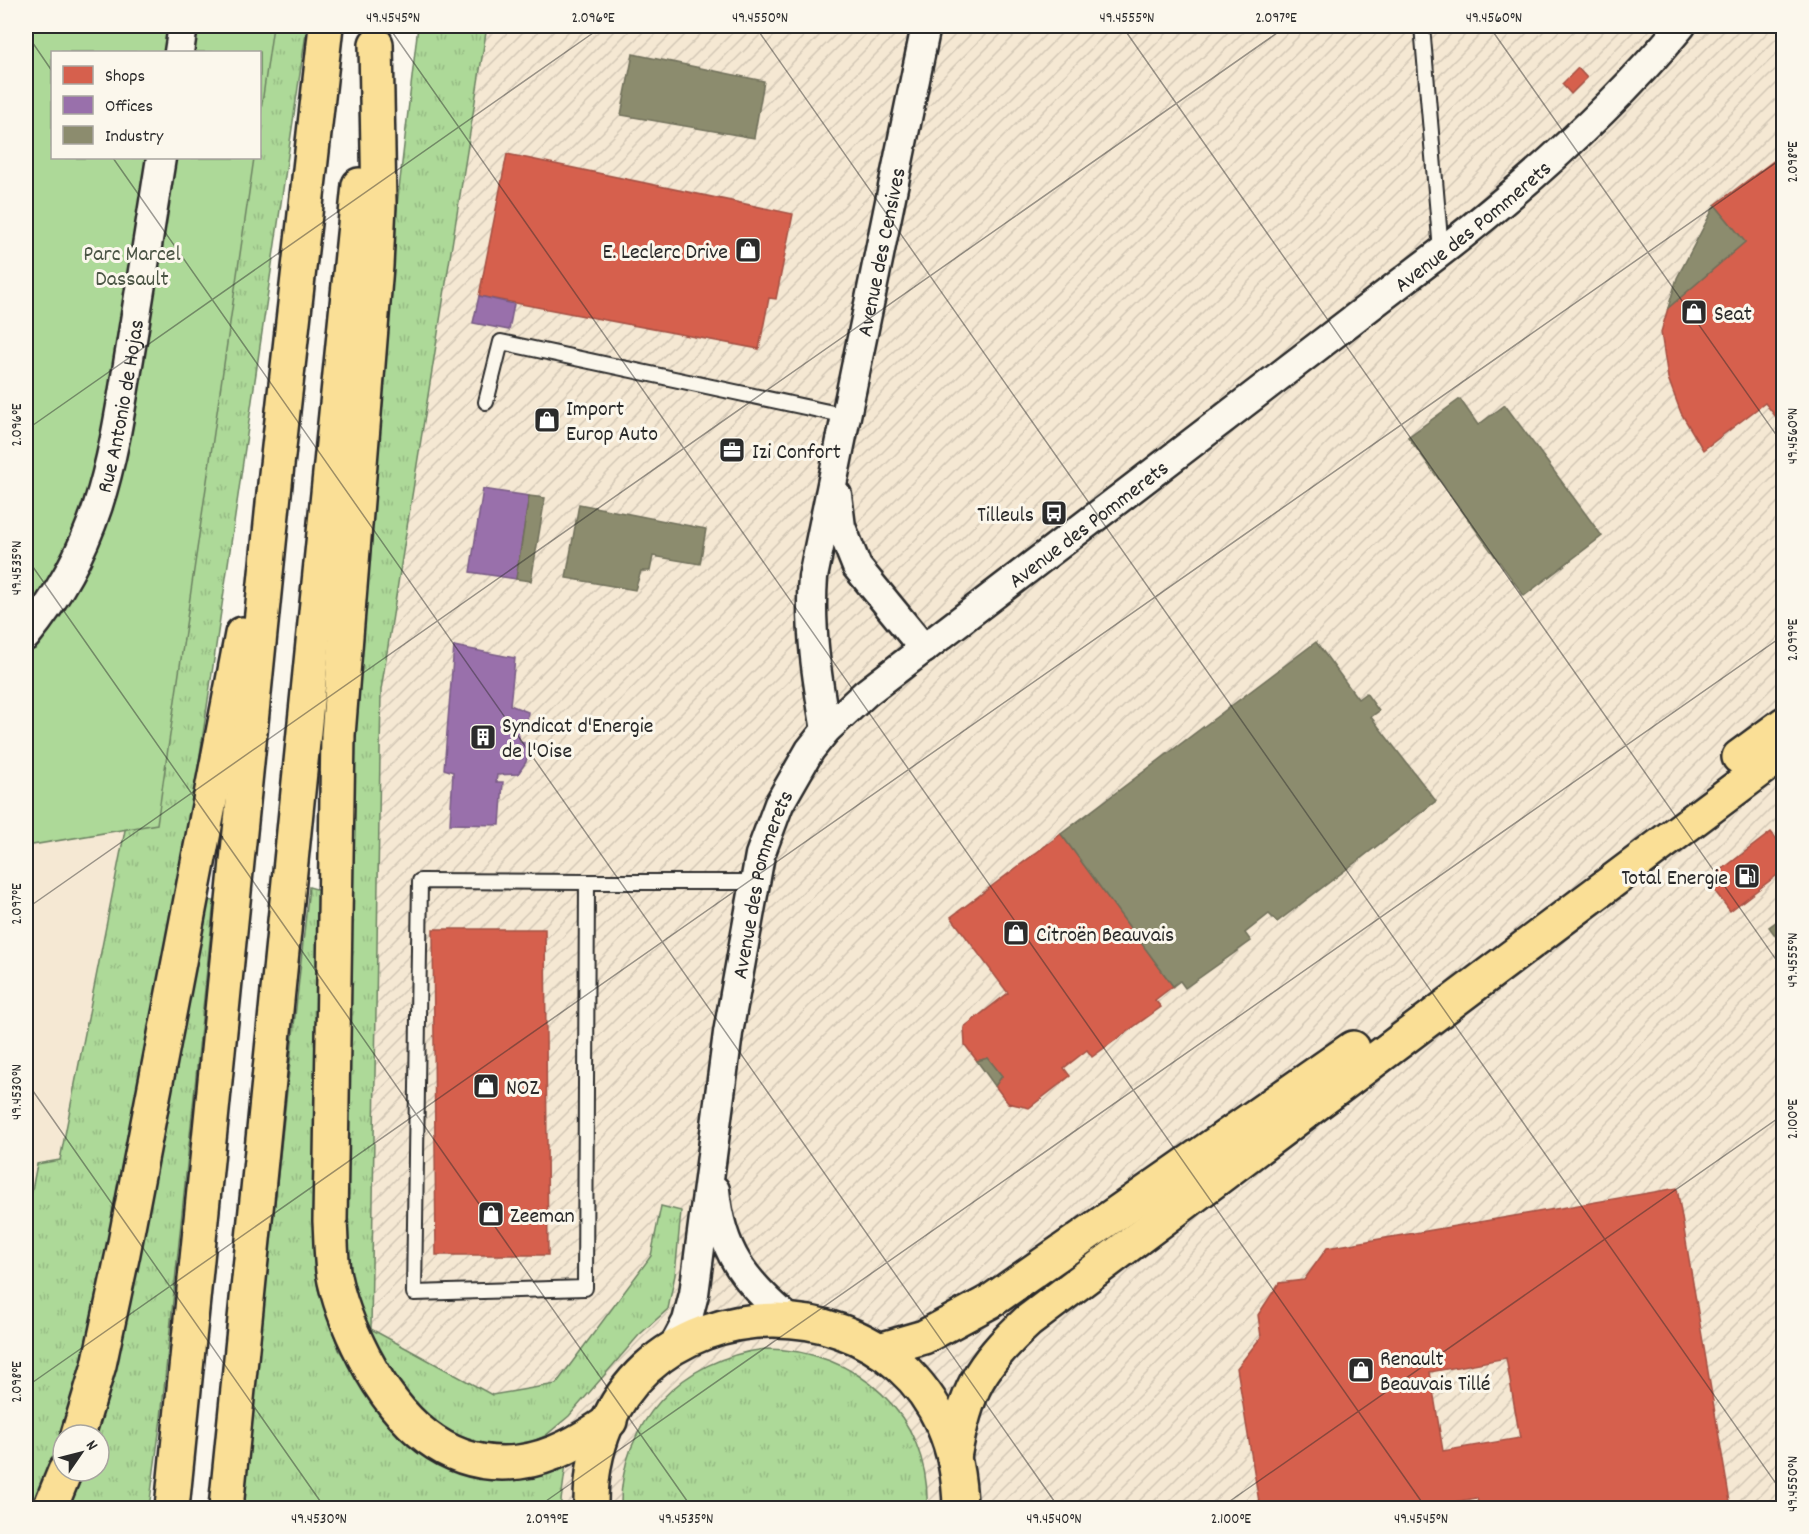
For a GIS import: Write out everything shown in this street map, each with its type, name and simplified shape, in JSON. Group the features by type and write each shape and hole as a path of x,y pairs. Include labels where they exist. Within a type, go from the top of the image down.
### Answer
{"main road":[{"path":"172,1509 276,474 326,26"},
{"path":"377,35 379,204 376,266 338,735 330,1221 333,1271 350,1327 384,1392 414,1428 449,1452 486,1463 521,1462 561,1450 610,1421"},
{"path":"225,1509 336,402 377,35"},
{"path":"82,1423 99,1365 123,1254 226,706 276,474"},
{"path":"879,1350 924,1337 991,1301 1326,1068 1784,724"},
{"path":"954,1457 963,1411 976,1380 997,1350 1028,1321 1784,752"},
{"path":"591,1509 595,1466 610,1421 635,1382 671,1351 700,1334 732,1323 754,1319 789,1319 841,1330 879,1350 906,1374 929,1402 942,1423 954,1457 959,1483 960,1509"},
{"path":"50,1509 60,1483"}],"street":[{"path":"179,51 183,26"},
{"name":"Avenue des Censives","path":"826,730 815,660 811,602 817,555 835,478 926,26"},
{"name":"Avenue des Pommerets","path":"671,1351 687,1321 693,1294 728,1033 753,882 768,831 789,785 810,750 826,730 866,693 1442,252 1522,188 1588,126 1681,26"},
{"name":"Rue Antonio de Hojas","path":"26,636 46,611 79,558 101,498 117,433 162,159"},
{"name":"Avenue des Censives","path":"835,478 841,527 857,567 924,648"},
{"name":"Avenue des Pommerets","path":"712,1151 718,1218 726,1244 748,1281 789,1319"}],"lane":[{"path":"1422,26 1442,252"},
{"path":"486,402 501,342 847,416"},
{"path":"587,882 585,1288 414,1293 420,881 753,882"}],"shaded area":[{"path":"487,26 1783,26 1783,1508 371,1508 372,1209 381,690"},
{"path":"157,824 26,1475 26,846"}],"green space":[{"name":"Parc Marcel Dassault","path":"26,26 273,26 261,110 261,51 51,51 51,159 254,159 157,824 26,846"},
{"path":"246,26 307,26 192,809 92,1332 68,1423 51,1423 51,1469 35,1508 26,1508 26,1221 37,1164 60,1160 194,480 231,159 261,159 261,51"},
{"path":"418,26 487,26 381,690 371,1329 492,1395 556,1384 651,1256 661,1206 681,1211 675,1275 668,1309 639,1335 569,1416 545,1436 514,1449 480,1447 442,1430 410,1407 346,1296 351,679 386,300"},
{"path":"309,887 320,890 315,1200 318,1289 339,1350 371,1396 411,1441 567,1456 560,1508 242,1508"},
{"path":"202,899 214,901 161,1418 149,1508 61,1508 70,1483 111,1483 111,1423 91,1423"},
{"path":"766,1349 799,1352 830,1361 858,1375 882,1394 902,1417 916,1444 925,1474 927,1508 621,1508 623,1477 631,1449 644,1423 661,1400 683,1381 708,1366 736,1355"}],"building: Shops":[{"path":"1578,68 1587,78 1571,94 1562,84"},
{"path":"1784,153 1784,427 1765,403 1703,450 1681,413 1668,378 1661,332 1668,308 1745,242 1715,205"},
{"path":"507,154 793,214 776,299 769,298 759,349 479,296"},
{"path":"1771,832 1784,848 1784,870 1730,911 1707,881"},
{"path":"1061,834 1173,986 1155,1000 1161,1007 1092,1057 1087,1050 1064,1068 1070,1076 1029,1108 1008,1103 995,1086 1002,1076 988,1058 977,1061 965,1045 964,1027 1008,993 951,917"},
{"path":"433,929 545,929 548,1255 436,1255"},
{"path":"1677,1188 1731,1508 1479,1508 1477,1498 1418,1508 1260,1508 1237,1368 1261,1337 1258,1315 1279,1283 1304,1280 1327,1248","holes":["1506,1358 1520,1438 1443,1451 1430,1372"]}],"building: Offices":[{"path":"479,296 514,304 509,330 473,323"},
{"path":"483,489 529,496 516,579 470,572"},
{"name":"Syndicat d'Energie de l'Oise","path":"454,646 515,658 510,705 528,712 527,722 518,731 520,742 530,744 526,762 518,774 497,775 496,782 503,782 500,825 450,824 453,772 444,769"}],"building: Industry":[{"path":"633,54 764,81 754,138 621,115"},
{"path":"1715,205 1745,242 1668,308 1677,278"},
{"path":"1460,399 1478,425 1505,405 1602,536 1524,596 1408,437"},
{"path":"529,496 545,498 531,581 516,579"},
{"path":"579,504 706,529 700,564 653,556 650,571 641,571 635,590 566,578"},
{"path":"1316,642 1358,699 1366,693 1379,711 1371,717 1436,801 1277,922 1269,914 1245,933 1251,941 1185,988 1180,981 1173,986 1061,834"},
{"path":"1784,916 1784,944 1782,945 1769,927"},
{"path":"988,1058 1002,1076 995,1086 977,1061"}],"place":[{"name":"E. Leclerc Drive","path":"748,250"},
{"name":"Seat","path":"1694,312"},
{"name":"Import Europ Auto","path":"547,420"},
{"name":"Izi Confort","path":"732,450"},
{"name":"Tilleuls","path":"1054,513"},
{"name":"Syndicat d'Energie de l'Oise","path":"483,737"},
{"name":"Total Energie","path":"1747,876"},
{"name":"Citroën Beauvais","path":"1016,933"},
{"name":"NOZ","path":"486,1086"},
{"name":"Zeeman","path":"491,1214"},
{"name":"Renault Beauvais Tillé","path":"1361,1370"}]}
